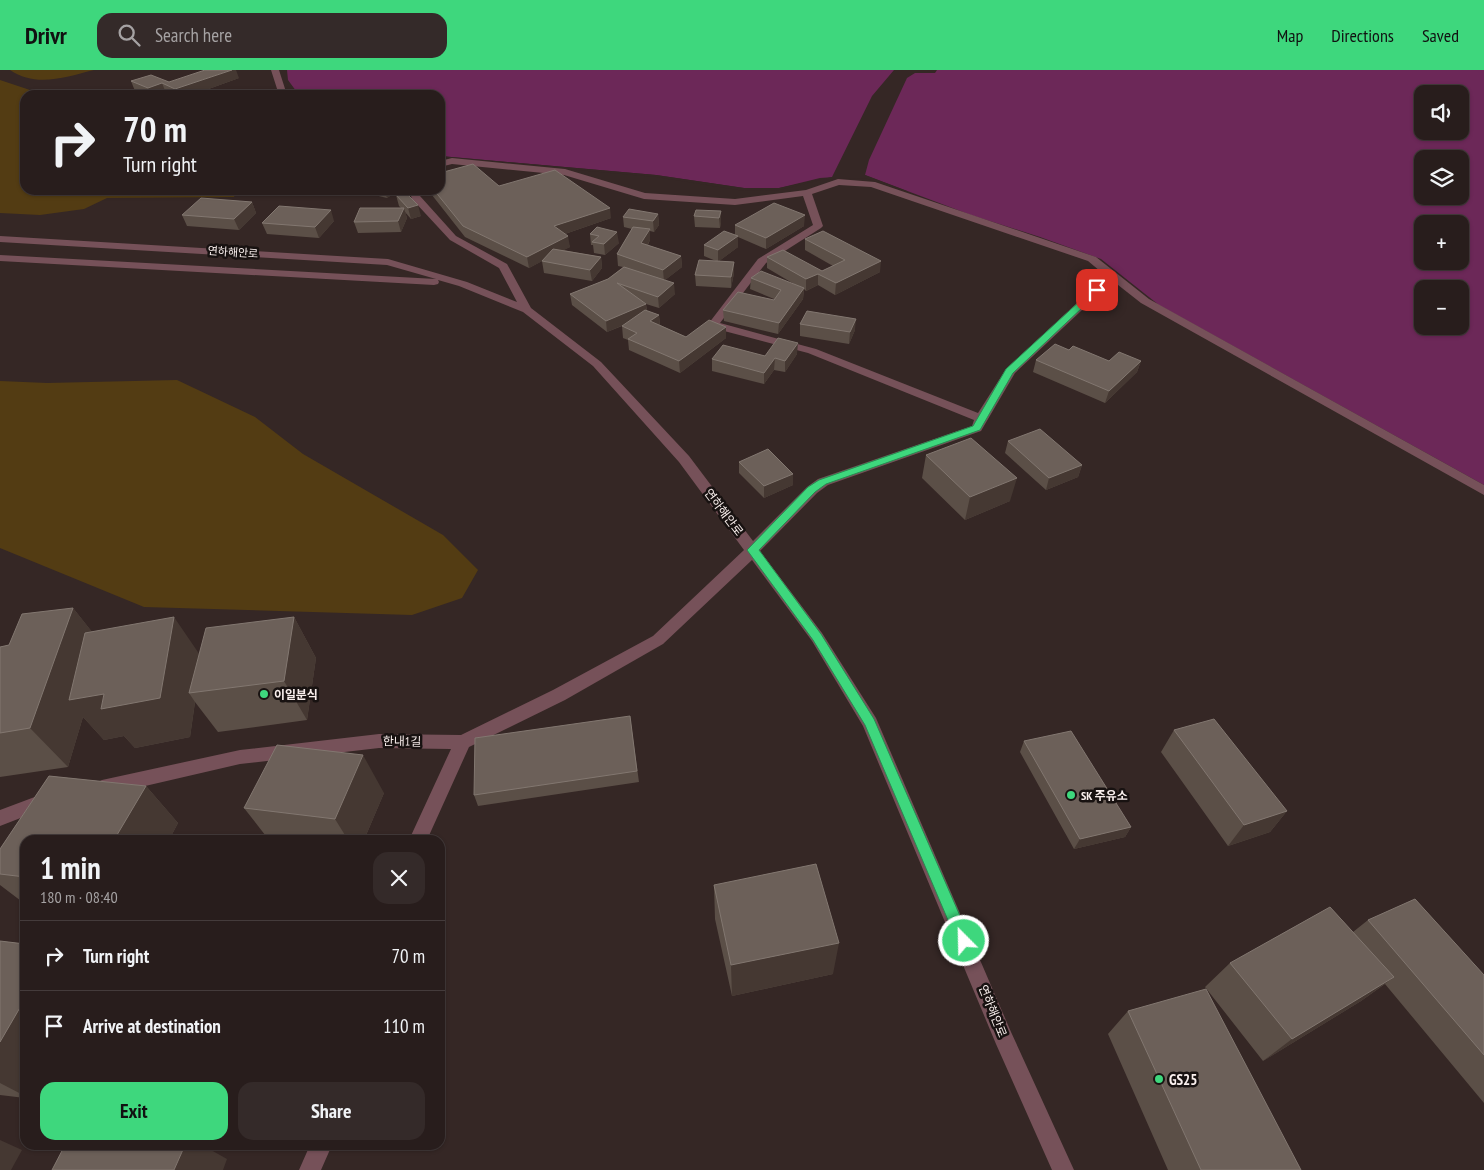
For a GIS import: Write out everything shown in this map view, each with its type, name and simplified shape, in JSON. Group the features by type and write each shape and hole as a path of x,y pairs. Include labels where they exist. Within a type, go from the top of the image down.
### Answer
{"street":[{"path":"277,73 282,90"},
{"path":"445,163 452,161 565,172 644,196 735,202 807,193 838,182 872,184 1092,259 1145,301 1484,491"},
{"path":"807,193 818,226 762,261 713,325 812,350 981,418"},
{"path":"415,195 453,238 504,266 527,310"},
{"name":"연하해안로","path":"0,239 388,262 463,284 527,310 597,364 684,460 753,550 817,637 870,723 1003,1037 1062,1170"},
{"name":"연하해안로","path":"0,258 463,284"},
{"name":"한내1길","path":"88,791 240,757 379,741 463,742 559,695 658,640 822,482 977,428 981,418 1010,371 1112,276"},
{"path":"420,835 463,742"},
{"path":"0,818 40,802 60,798"},
{"path":"310,1170 319,1150"}],"shaded area":[{"path":"10,70 94,70 62,78 41,80 30,79"},
{"path":"287,70 1484,70 1484,485 1159,305 1101,259 971,215 865,175 820,178 779,188 744,188 656,175 445,156 445,90 295,90 288,80"},
{"path":"0,80 30,90 20,90 20,195 235,195 234,197 107,198 84,209 40,215 0,213"},
{"path":"177,380 255,417 303,454 443,535 478,570 462,598 412,615 144,607 0,548 0,381 47,383"}],"pier":[{"path":"894,70 937,70 935,73 915,73 907,78 869,160 865,175 907,191 905,192 865,178 821,180 780,190 744,191 656,177 445,158 445,156 656,175 744,188 779,188 832,177 872,96"}],"building":[{"path":"205,70 232,70 175,89 162,83 148,88 131,81 151,75 169,82"},
{"path":"473,164 499,186 555,170 610,208 554,226 568,236 527,257 463,226 438,195 445,195 445,172"},
{"path":"396,195 408,195 418,205 408,208"},
{"path":"201,198 252,202 234,219 182,215"},
{"path":"774,203 805,215 766,238 735,225"},
{"path":"279,206 331,210 315,227 262,223"},
{"path":"360,208 404,208 398,221 354,222"},
{"path":"629,209 658,214 653,221 623,217"},
{"path":"696,210 721,211 719,218 694,216"},
{"path":"597,227 617,232 604,244 592,242 599,236 590,234"},
{"path":"633,227 650,229 641,243 681,256 663,270 617,254"},
{"path":"724,231 738,236 718,250 704,245"},
{"path":"823,231 881,261 836,283 818,274 806,279 767,257 783,250 822,271 845,260 805,239"},
{"path":"553,249 601,257 590,270 542,261"},
{"path":"699,260 734,262 731,277 695,275"},
{"path":"624,267 674,283 658,297 617,283 646,304 606,321 570,294 608,279"},
{"path":"761,271 804,288 779,323 723,310 738,292 774,300 781,290 751,278"},
{"path":"645,310 659,315 650,321 686,337 709,320 726,327 679,361 628,339 637,333 622,326"},
{"path":"807,311 856,319 850,332 800,324"},
{"path":"778,338 798,343 785,361 775,358 764,373 712,359 723,345 765,356"},
{"path":"1055,344 1069,350 1073,346 1109,361 1119,352 1141,361 1109,391 1036,360"},
{"path":"1040,429 1082,465 1049,478 1008,441"},
{"path":"971,438 1017,478 970,497 926,455"},
{"path":"768,449 793,474 764,486 739,462"},
{"path":"73,608 30,728 0,733 0,647 9,645 22,614"},
{"path":"174,617 160,698 101,709 104,694 69,700 85,633"},
{"path":"294,617 284,681 189,693 206,628"},
{"path":"630,716 637,771 474,795 475,738"},
{"path":"1214,719 1287,811 1244,825 1174,730"},
{"name":"SK 주유소","path":"1071,731 1131,827 1080,839 1024,741"},
{"path":"277,745 363,755 335,819 244,808"},
{"path":"49,776 146,786 117,835 20,835 20,876 0,874 0,849"},
{"path":"816,864 839,943 731,965 714,885"},
{"path":"1415,899 1484,975 1484,1055 1368,920"},
{"path":"1330,907 1394,977 1292,1039 1230,963"},
{"path":"0,941 20,943 20,1008 0,1042"},
{"path":"1206,989 1301,1170 1201,1170 1128,1011"},
{"path":"62,1150 183,1150 174,1170 52,1170"}],"place":[{"name":"이일분식","path":"264,694"},
{"name":"SK 주유소","path":"1071,795"},
{"name":"GS25","path":"1159,1079"}],"route":[{"path":"964,941 870,723 817,637 753,550 822,482 977,428 981,418 1010,371 1097,290"}]}
